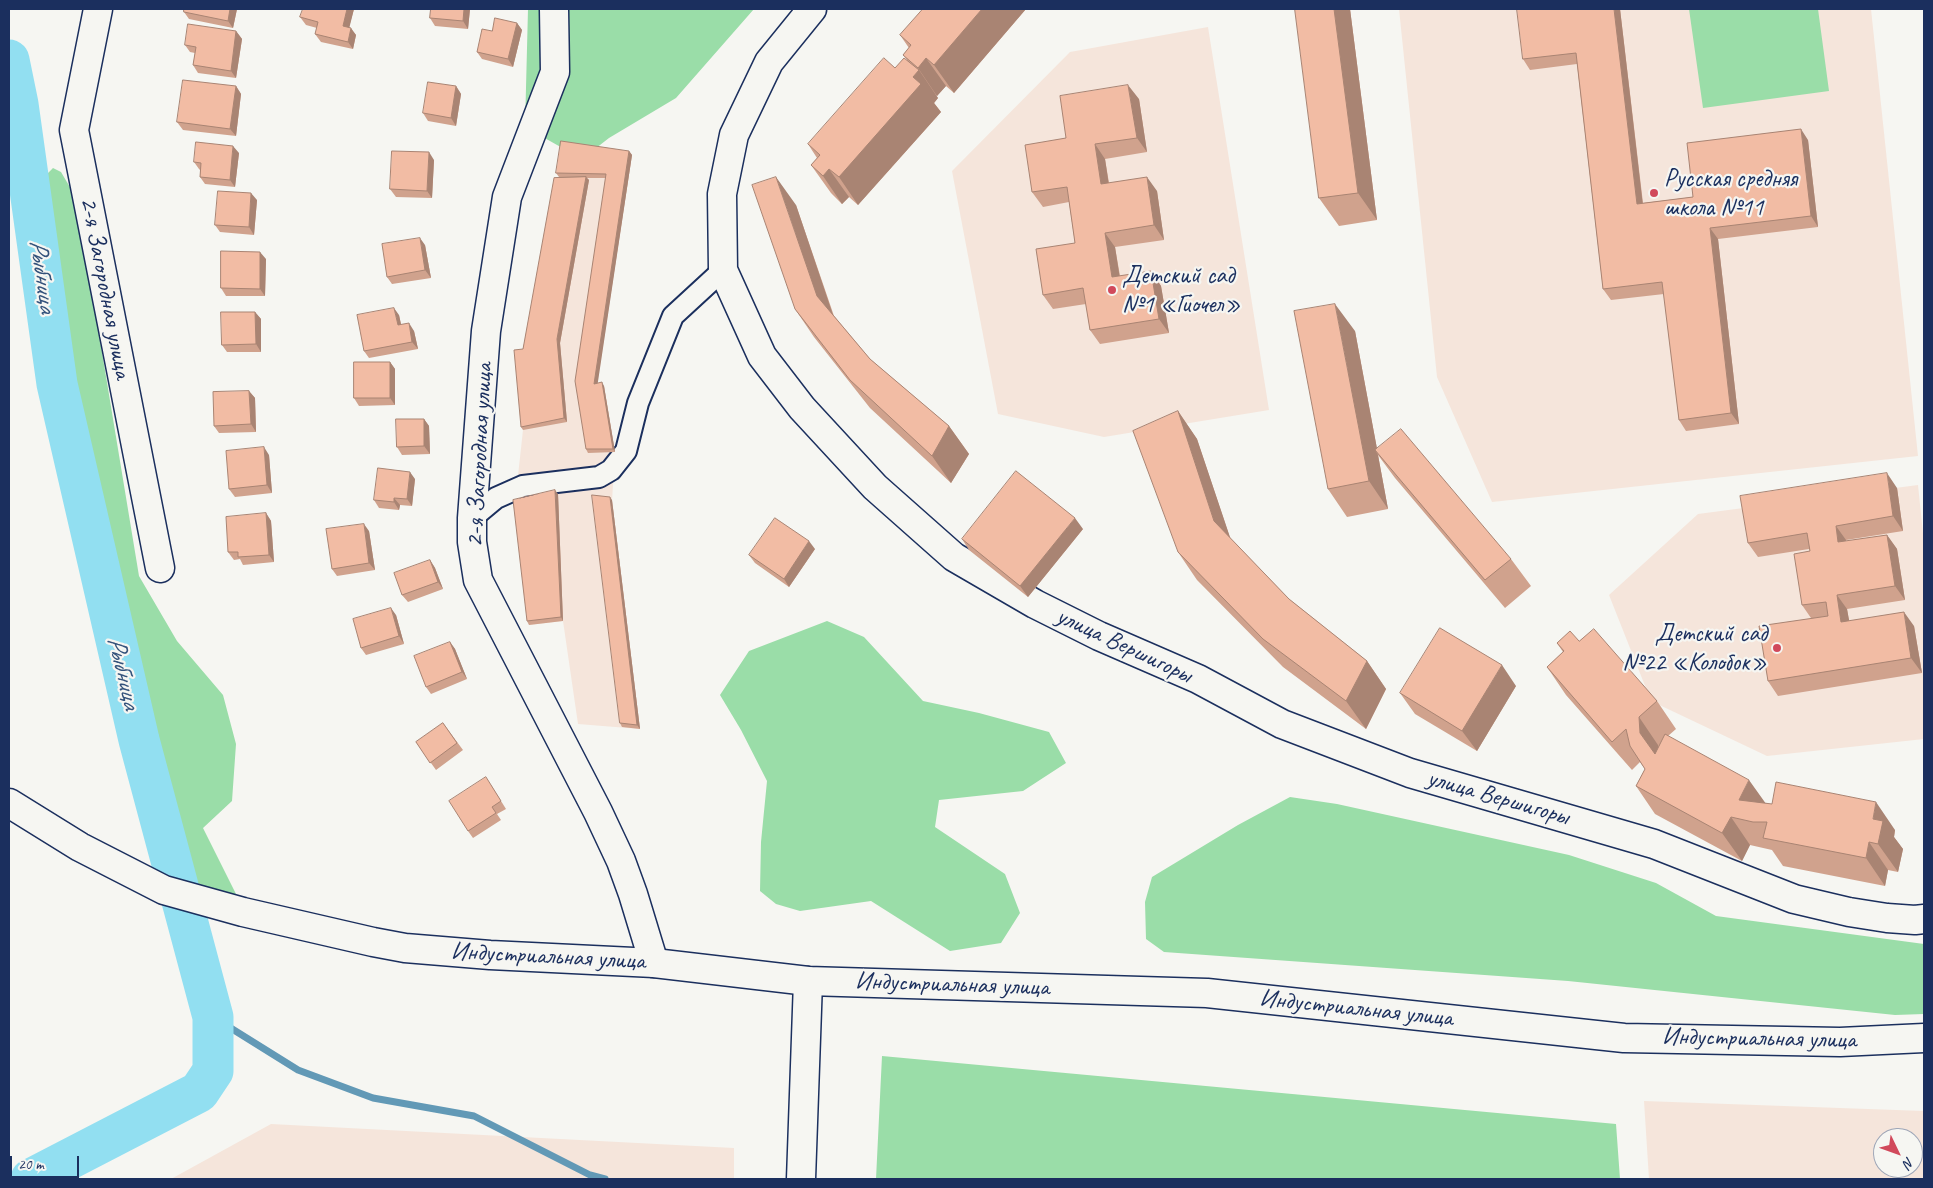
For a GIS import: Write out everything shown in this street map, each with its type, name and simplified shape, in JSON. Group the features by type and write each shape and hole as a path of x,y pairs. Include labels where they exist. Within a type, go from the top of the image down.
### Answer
{"street":[{"name":"2-я Загородная улица","path":"98,9 74,130 160,568"},
{"name":"2-я Загородная улица","path":"554,9 555,72 506,197 486,332 472,518 472,542 478,580 598,812 621,861 654,963"},
{"name":"улица Вершигоры","path":"812,9 769,62 734,135 722,194 723,270 762,356 802,408 875,487 954,557 1035,604 1100,636 1198,679 1282,724 1410,773 1654,844 1794,899 1849,912 1888,918 1924,919"},
{"path":"472,518 496,498 523,486 599,477 611,470 626,451 638,403 673,316 723,270"},
{"name":"Индустриальная улица","path":"9,803 80,847 164,890 243,912 405,948 654,963 808,981 1207,993 1624,1038 1840,1042 1924,1038"},
{"path":"801,1179 808,981"}],"shaded area":[{"name":"Русская средняя школа №11","path":"1399,9 1871,9 1918,456 1492,502 1437,377"},
{"name":"Детский сад №1 «Гиочел»","path":"1208,27 1269,410 1104,437 998,414 952,171 1070,52"},
{"path":"632,155 597,387 604,386 615,452 612,501 640,729 578,724 563,621 529,625 515,503 523,430 516,354 526,353 556,181 559,177"},
{"name":"Детский сад №22 «Колобок»","path":"1918,485 1924,543 1924,739 1767,756 1651,701 1609,595 1698,514"},
{"path":"1644,1101 1924,1111 1924,1179 1649,1179"},
{"path":"271,1124 734,1148 734,1179 171,1179"}],"green space":[{"path":"528,9 754,9 676,98 609,138 582,159 525,127"},
{"path":"1689,9 1818,9 1829,91 1703,108"},
{"path":"53,168 61,172 71,189 96,316 139,576 177,641 223,695 236,744 232,801 203,828 236,894 227,901 200,898 185,875 177,856 163,807 64,368 46,175"},
{"path":"827,621 864,637 923,701 979,713 1049,732 1066,763 1023,791 939,800 935,827 1005,874 1020,913 1001,943 950,951 871,901 800,911 776,904 760,891 761,842 767,781 741,730 720,695 749,651"},
{"path":"1290,797 1337,804 1569,855 1656,883 1716,916 1924,944 1924,1014 1895,1015 1568,981 1164,952 1146,939 1145,902 1152,877 1238,825"},
{"path":"882,1056 1616,1124 1620,1179 876,1179"}],"building":[{"path":"184,9 230,9 228,21 184,12"},
{"path":"303,9 347,9 343,26 351,28 348,42 315,34 318,22 300,17"},
{"path":"431,9 464,9 463,21 430,18"},
{"path":"923,9 982,9 934,65 926,58 918,68 903,55 911,45 900,35"},
{"path":"1295,9 1334,9 1358,193 1319,198"},
{"path":"1517,9 1614,9 1637,204 1693,197 1687,143 1801,129 1811,216 1710,228 1731,413 1679,420 1662,282 1603,289 1576,53 1523,59"},
{"path":"495,18 517,23 508,59 477,52 482,29 492,31"},
{"path":"188,24 236,31 231,71 193,65 196,47 185,45"},
{"path":"884,58 895,68 904,58 919,70 913,77 921,84 839,177 829,169 823,176 811,165 820,155 808,144"},
{"path":"183,80 236,86 230,129 177,122"},
{"path":"428,82 456,86 451,118 423,113"},
{"path":"1128,85 1137,138 1095,144 1101,184 1147,177 1154,225 1105,233 1112,277 1151,271 1159,319 1090,330 1083,288 1043,295 1036,249 1075,243 1067,187 1032,192 1025,145 1066,138 1060,96"},
{"path":"561,141 629,151 594,384 602,382 613,449 586,449 575,381 606,174 556,173"},
{"path":"196,142 233,146 230,180 200,177 201,163 194,162"},
{"path":"392,151 429,152 427,191 390,189"},
{"path":"586,177 557,339 564,418 521,427 514,350 523,349 554,178"},
{"path":"776,177 817,296 870,359 949,426 932,456 850,380 795,309 752,185"},
{"path":"218,191 251,193 249,227 215,225"},
{"path":"420,238 425,270 387,277 382,244"},
{"path":"221,251 260,252 260,289 221,288"},
{"path":"1335,304 1369,481 1328,489 1294,311"},
{"path":"394,308 398,325 409,323 412,342 364,351 357,315"},
{"path":"221,312 255,312 256,344 222,345"},
{"path":"354,362 390,362 390,398 354,398"},
{"path":"249,391 251,424 214,426 213,392"},
{"path":"1178,411 1214,521 1289,599 1367,661 1346,701 1263,639 1178,552 1133,431"},
{"path":"396,419 424,419 424,446 397,447"},
{"path":"1401,429 1511,559 1485,580 1375,450"},
{"path":"264,447 267,485 229,489 226,451"},
{"path":"378,468 410,472 407,499 394,498 394,502 374,500"},
{"path":"1016,471 1075,518 1020,586 962,539"},
{"path":"1887,473 1893,516 1836,526 1838,542 1887,535 1895,586 1837,595 1841,622 1904,612 1911,658 1768,681 1759,626 1828,616 1826,602 1802,605 1794,554 1810,551 1807,533 1748,543 1740,496"},
{"path":"555,490 561,617 527,621 513,500"},
{"path":"592,495 610,497 637,725 620,723"},
{"path":"266,513 269,555 238,557 238,552 228,552 226,517"},
{"path":"775,518 809,541 784,579 749,555"},
{"path":"364,524 369,563 332,569 326,529"},
{"path":"430,560 438,582 402,595 394,573"},
{"path":"391,608 399,636 361,648 353,619"},
{"path":"1440,628 1502,665 1462,731 1400,693"},
{"path":"1594,629 1657,701 1639,717 1640,733 1655,754 1665,734 1749,780 1739,800 1772,804 1776,782 1876,802 1873,819 1883,821 1878,844 1869,842 1866,858 1763,838 1767,822 1753,822 1731,817 1722,833 1636,786 1645,769 1630,746 1626,729 1612,742 1547,667 1564,651 1557,643 1570,631 1579,641"},
{"path":"450,642 462,672 426,687 414,656"},
{"path":"443,723 457,743 430,763 416,742"},
{"path":"486,777 501,801 492,807 496,813 468,831 449,801"}],"waterway":[{"name":"Рыбница","path":"9,60 18,104 57,384 139,740 213,1017 213,1071 199,1092 31,1179"},
{"path":"213,1017 298,1070 373,1098 474,1116 590,1175 605,1179"}],"place":[{"name":"Русская средняя школа №11","path":"1654,193"},
{"name":"Детский сад №1 «Гиочел»","path":"1112,290"},
{"name":"Детский сад №22 «Колобок»","path":"1777,648"}]}
